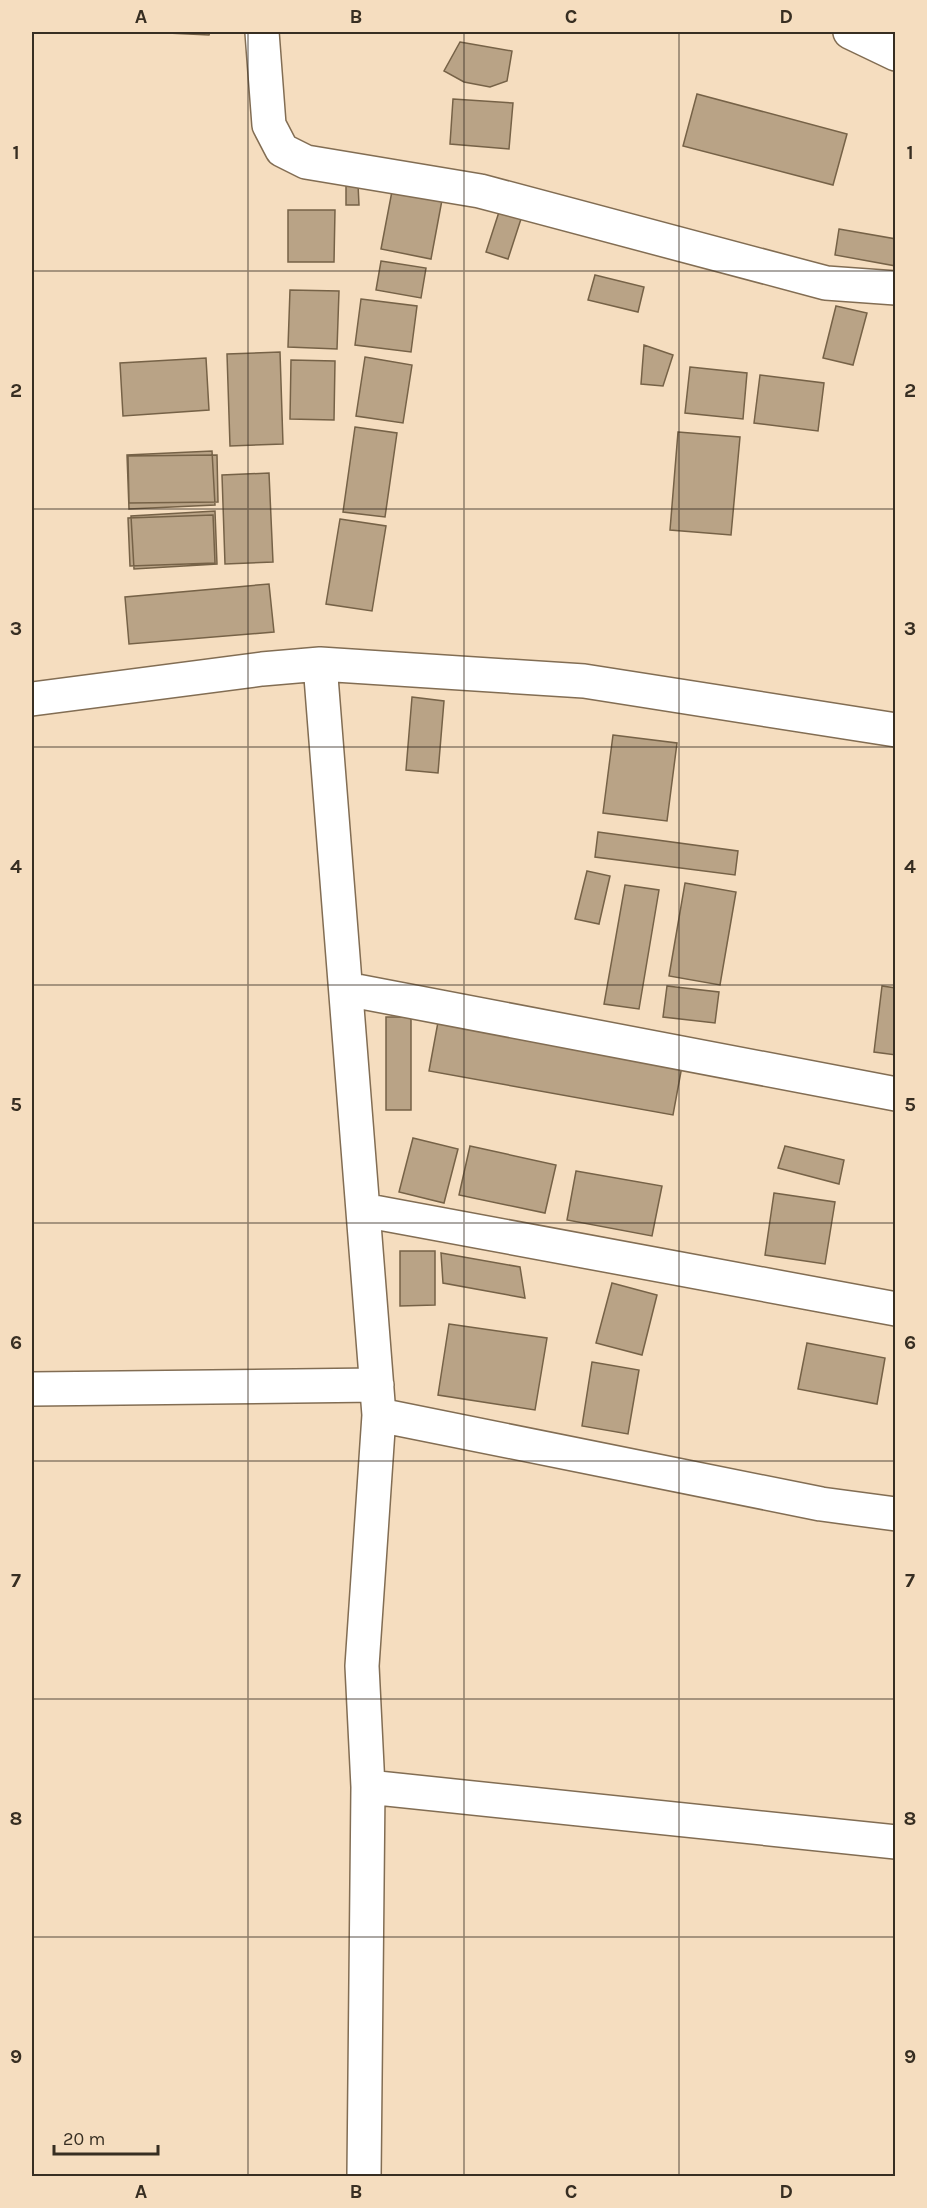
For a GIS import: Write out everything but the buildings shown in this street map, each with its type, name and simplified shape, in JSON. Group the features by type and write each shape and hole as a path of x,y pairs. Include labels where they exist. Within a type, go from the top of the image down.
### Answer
{"street":[{"path":"262,32 270,125 282,150 306,162 480,191 826,283 896,288"},
{"path":"850,32 896,54"},
{"path":"32,699 262,669 320,664 584,681 896,730"},
{"path":"320,664 378,1400 362,1666 368,1787 364,2176"},
{"path":"346,989 896,1094"},
{"path":"363,1210 896,1309"},
{"path":"32,1389 378,1400 821,1504 896,1514"},
{"path":"368,1787 896,1842"}]}
